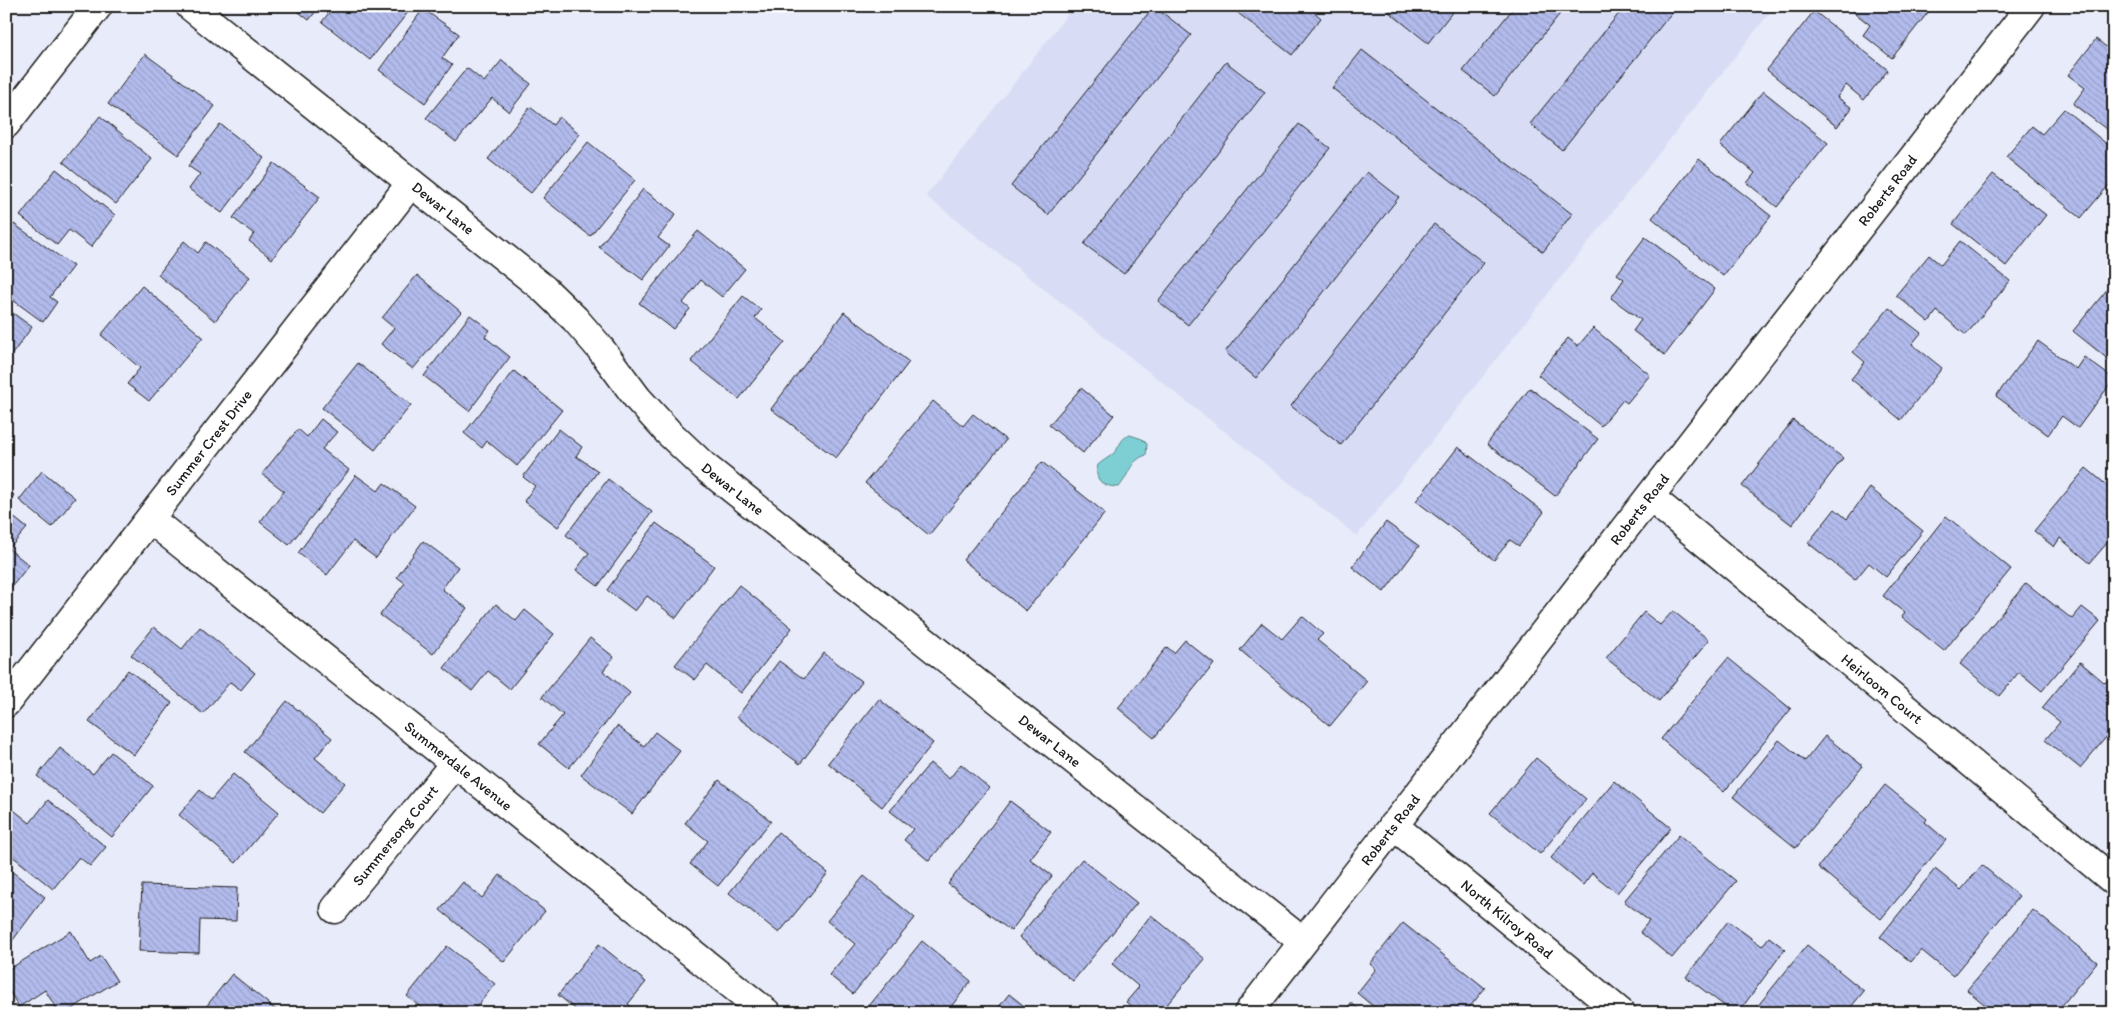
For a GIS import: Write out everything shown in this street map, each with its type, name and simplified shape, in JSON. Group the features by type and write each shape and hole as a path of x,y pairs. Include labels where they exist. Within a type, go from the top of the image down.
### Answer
{"street":[{"path":"6,124 98,6"},
{"name":"Dewar Lane","path":"190,6 551,295 600,348 638,399 668,432 705,467 1302,941"},
{"name":"Roberts Road","path":"1248,1013 1302,941 2031,6"},
{"name":"Summer Crest Drive","path":"6,703 411,183"},
{"name":"Heirloom Court","path":"1650,497 2114,881"},
{"name":"Summerdale Avenue","path":"150,519 455,763 760,1011"},
{"name":"Summersong Court","path":"335,909 455,763"},
{"name":"North Kilroy Road","path":"1393,825 1621,1013"}],"shaded area":[{"path":"1074,6 1775,6 1357,536 926,196"}],"water":[{"path":"1130,435 1142,439 1147,444 1146,455 1133,464 1119,487 1104,484 1098,479 1098,465 1114,453 1122,440"}],"building":[{"path":"291,6 320,6 309,20"},
{"path":"334,6 413,6 370,60 322,22"},
{"path":"1154,6 1191,35 1048,215 1011,186"},
{"path":"1229,6 1307,6 1321,18 1292,55"},
{"path":"1394,6 1457,6 1428,43 1389,12"},
{"path":"1515,6 1566,6 1495,96 1463,71"},
{"path":"1625,6 1677,6 1562,150 1530,124"},
{"path":"1846,6 1933,6 1892,58 1863,35 1870,25"},
{"path":"423,9 459,34 442,58 452,65 425,103 379,70"},
{"path":"1814,11 1888,70 1864,100 1846,85 1837,97 1852,108 1837,127 1767,70"},
{"path":"2096,39 2114,53 2114,135 2073,104 2085,88 2068,75"},
{"path":"1362,50 1572,214 1543,252 1332,88"},
{"path":"145,54 215,106 178,155 108,104"},
{"path":"502,60 531,84 509,112 492,98 456,142 426,118 467,68 484,82"},
{"path":"1226,62 1265,92 1124,274 1084,244"},
{"path":"1763,91 1828,143 1777,207 1747,183 1755,173 1720,145"},
{"path":"530,107 553,125 559,117 580,134 531,193 488,159"},
{"path":"2064,109 2114,150 2114,179 2081,218 2006,157 2032,126 2042,134"},
{"path":"100,116 152,159 116,204 63,162"},
{"path":"220,124 264,158 222,213 189,189 200,174 188,166"},
{"path":"1299,124 1330,148 1188,325 1158,301"},
{"path":"588,142 635,180 590,236 543,198"},
{"path":"1699,159 1771,216 1723,276 1652,218"},
{"path":"274,163 320,197 272,259 249,241 254,234 233,218"},
{"path":"56,169 115,215 91,247 69,230 57,245 20,216"},
{"path":"1367,172 1399,197 1256,378 1225,352"},
{"path":"1993,174 2046,215 2006,266 1953,224"},
{"path":"643,189 676,214 658,238 669,246 643,280 599,247"},
{"path":"14,224 73,266 50,297 57,302 43,322 6,295 6,235"},
{"path":"1434,224 1484,263 1341,445 1291,406"},
{"path":"698,231 745,269 722,297 701,280 683,303 690,309 673,329 639,303"},
{"path":"1645,237 1715,289 1665,355 1633,331 1641,320 1611,298 1624,279 1617,274"},
{"path":"184,241 198,253 206,242 250,277 215,321 158,275"},
{"path":"1960,241 2010,281 1966,335 1937,311 1929,322 1896,295 1929,255 1941,265"},
{"path":"417,275 461,312 413,369 381,344 394,328 382,318"},
{"path":"2114,281 2114,364 2073,331"},
{"path":"142,286 203,337 149,401 127,384 140,368 101,335"},
{"path":"743,296 761,310 755,318 785,342 739,399 691,361"},
{"path":"6,308 32,327 7,361 6,360"},
{"path":"1889,308 1921,333 1912,344 1942,368 1901,420 1851,379 1865,362 1853,352"},
{"path":"844,312 909,362 836,458 771,409"},
{"path":"470,315 490,330 485,337 510,357 469,411 424,376"},
{"path":"1593,328 1650,375 1627,403 1623,400 1601,426 1538,375 1568,338 1578,346"},
{"path":"2038,341 2076,369 2084,357 2114,379 2078,428 2062,416 2048,435 1996,396"},
{"path":"358,363 411,405 375,450 322,408"},
{"path":"514,371 562,410 517,466 487,441 482,448 464,433"},
{"path":"1081,388 1114,415 1083,453 1049,425"},
{"path":"1530,388 1598,439 1555,496 1487,444"},
{"path":"933,401 963,426 973,414 1006,440 929,535 865,483"},
{"path":"321,419 337,432 322,449 349,470 289,545 260,522 284,491 262,474 298,429 307,437"},
{"path":"1793,420 1843,458 1792,525 1742,486"},
{"path":"559,429 582,447 576,456 598,471 558,527 524,501 535,486 523,477"},
{"path":"1458,447 1544,512 1519,546 1510,540 1494,560 1416,501"},
{"path":"1042,462 1105,513 1026,611 963,560"},
{"path":"2086,468 2114,491 2114,537 2090,563 2060,538 2054,547 2034,531"},
{"path":"42,471 75,498 52,527 19,500"},
{"path":"356,475 378,491 384,483 415,506 376,558 353,541 327,575 298,553"},
{"path":"608,479 652,512 598,586 576,570 589,553 566,535"},
{"path":"6,488 14,495 6,506"},
{"path":"1870,488 1923,531 1886,577 1869,563 1855,580 1808,543 1835,509 1847,519"},
{"path":"6,511 27,528 9,549 29,565 6,594"},
{"path":"1946,516 2011,569 1944,651 1902,617 1905,613 1883,596"},
{"path":"1386,522 1419,546 1384,592 1352,567"},
{"path":"656,523 714,566 676,618 647,596 635,611 607,590"},
{"path":"423,541 458,567 442,589 467,608 433,654 380,615 405,583 397,577"},
{"path":"2026,583 2072,619 2082,607 2100,621 2042,691 2019,672 1999,696 1960,664"},
{"path":"739,585 792,628 741,693 707,665 695,680 675,665"},
{"path":"496,604 516,621 525,610 554,634 510,689 488,671 472,691 444,668"},
{"path":"1673,611 1709,640 1659,701 1606,658 1644,612 1660,625"},
{"path":"1302,616 1323,634 1317,640 1367,681 1330,726 1240,650 1262,623 1282,639"},
{"path":"154,627 182,649 200,627 255,673 241,690 230,682 203,714 131,655"},
{"path":"590,638 614,657 603,671 630,693 569,768 539,744 563,715 542,697"},
{"path":"1185,640 1214,664 1154,738 1118,708 1167,647 1174,653"},
{"path":"824,653 862,682 800,764 737,717 779,661 804,679"},
{"path":"1728,658 1791,709 1724,792 1661,739"},
{"path":"2080,662 2105,683 2114,674 2114,728 2080,768 2045,740 2060,722 2042,708"},
{"path":"128,670 172,703 134,755 89,722"},
{"path":"879,699 933,743 882,807 828,763"},
{"path":"287,701 332,738 315,758 345,783 320,813 245,752"},
{"path":"617,726 644,746 655,732 680,751 632,814 581,775"},
{"path":"1825,736 1863,766 1796,848 1733,797 1779,740 1805,761"},
{"path":"60,748 93,774 111,752 153,786 112,837 37,776"},
{"path":"1536,758 1586,799 1540,854 1490,813"},
{"path":"930,763 949,779 961,764 989,788 929,861 904,840 913,829 890,811"},
{"path":"233,774 279,812 236,863 179,815 200,790 211,800"},
{"path":"719,780 771,821 718,886 690,864 708,841 685,823"},
{"path":"1614,781 1671,828 1617,893 1592,873 1583,885 1551,858"},
{"path":"1885,785 1927,819 1925,822 1946,840 1881,919 1818,867"},
{"path":"48,800 106,847 90,866 79,857 53,889 6,851 6,812 10,807 30,823"},
{"path":"1010,801 1051,832 1030,859 1052,876 1011,931 948,884"},
{"path":"778,832 828,873 779,933 729,893"},
{"path":"1679,835 1736,881 1672,958 1640,932 1649,921 1624,901"},
{"path":"1082,859 1137,903 1073,981 1019,937"},
{"path":"1982,865 2019,896 1953,976 1921,950 1911,962 1880,937 1935,869 1961,890"},
{"path":"6,867 45,897 7,948 6,947"},
{"path":"500,875 545,911 504,962 440,910 463,882 482,898"},
{"path":"864,876 915,918 853,994 829,975 855,944 827,921"},
{"path":"142,885 237,888 236,921 200,920 199,953 139,951"},
{"path":"2033,910 2097,962 2056,1013 1995,1013 1967,990"},
{"path":"1151,915 1205,959 1160,1013 1139,1013 1126,1002 1139,987 1112,964"},
{"path":"1728,921 1762,946 1769,937 1785,949 1738,1013 1734,1013 1686,977"},
{"path":"1403,923 1485,988 1465,1013 1381,1013 1357,993 1376,969 1370,964"},
{"path":"71,931 90,963 101,956 117,981 65,1013 59,1013 45,990 19,1007 6,986 6,971"},
{"path":"922,941 971,981 946,1013 918,1013 912,1008 909,1013 877,1013 869,1006"},
{"path":"599,944 646,982 628,1004 639,1013 580,1013 558,995"},
{"path":"1807,945 1864,991 1846,1013 1761,1013 1756,1008"},
{"path":"447,946 495,984 475,1009 480,1013 427,1013 407,996"},
{"path":"232,974 280,1013 201,1013"},
{"path":"1009,994 1033,1013 994,1013"},
{"path":"1351,1003 1364,1013 1344,1013"}]}
